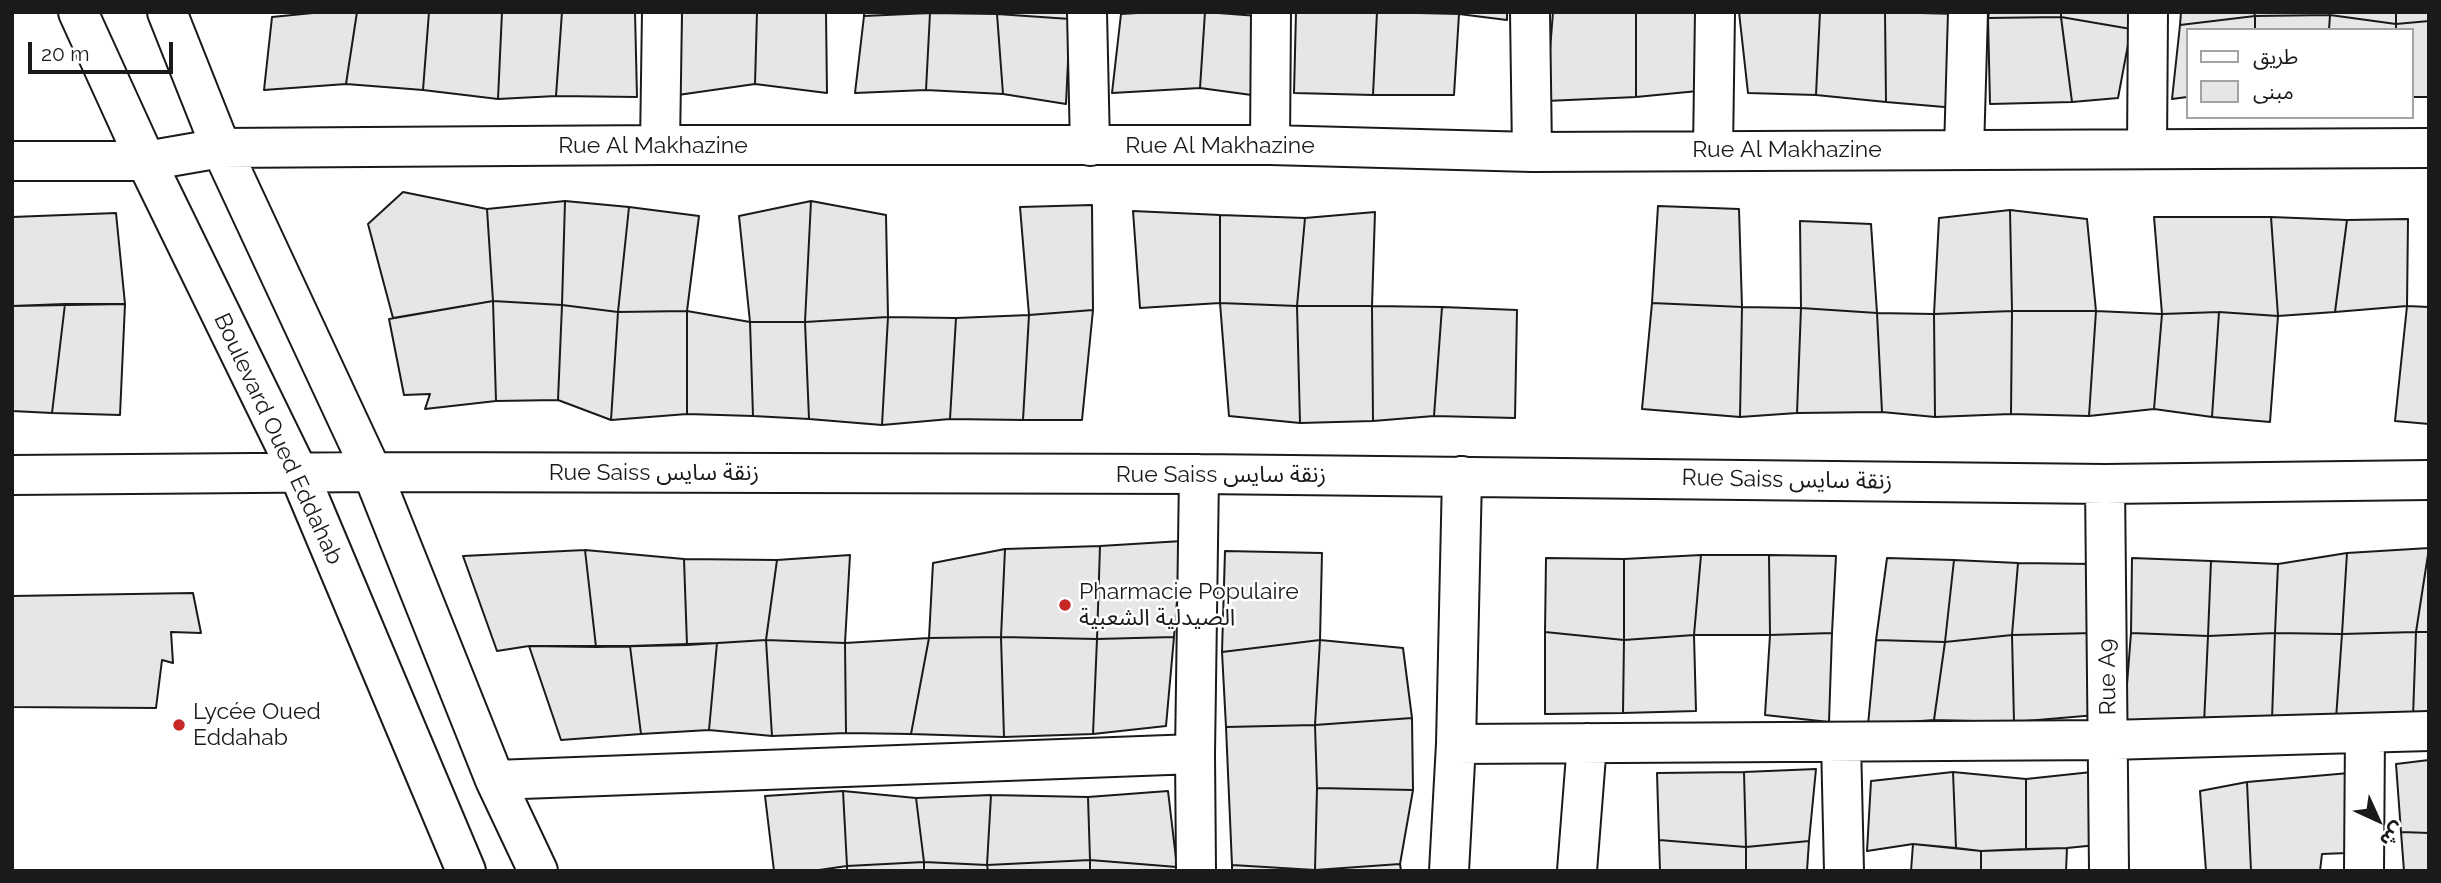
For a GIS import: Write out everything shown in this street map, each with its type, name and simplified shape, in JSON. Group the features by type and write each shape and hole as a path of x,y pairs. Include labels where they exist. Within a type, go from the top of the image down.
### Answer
{"street":[{"name":"Boulevard Oued Eddahab","path":"78,12 146,161 299,474 466,871"},
{"path":"167,12 221,148 372,472 495,780 538,871"},
{"path":"660,145 662,12"},
{"path":"1087,12 1090,146"},
{"path":"1270,145 1271,12"},
{"path":"1530,12 1532,152"},
{"path":"1713,150 1714,12"},
{"path":"1964,150 1968,12"},
{"path":"2147,148 2148,12"},
{"name":"Rue Al Makhazine","path":"12,161 146,161 221,148 660,145 1270,145 1532,152 2429,148"},
{"name":"Rue Saiss زنقة سايس","path":"12,475 372,472 1199,474 2105,484 2429,480"},
{"path":"1196,871 1199,474"},
{"path":"1449,871 1456,744 1462,476"},
{"name":"Rue A9","path":"2105,484 2109,871"},
{"path":"1456,744 2109,740 2429,732"},
{"path":"2364,871 2365,733"},
{"path":"1841,742 1844,871"},
{"path":"1577,871 1587,743"},
{"path":"495,780 1195,754"}],"building":[{"path":"357,12 346,84 264,90 272,17"},
{"path":"357,12 429,12 423,90 346,84"},
{"path":"429,12 502,12 498,99 423,90"},
{"path":"502,12 562,12 556,96 498,99"},
{"path":"562,12 635,12 637,97 556,96"},
{"path":"682,12 757,12 755,84 678,95"},
{"path":"757,12 826,12 827,93 755,84"},
{"path":"864,12 930,12 930,13 864,16"},
{"path":"1070,12 1070,19 997,14"},
{"path":"1205,12 1200,88 1112,93 1121,14"},
{"path":"1205,12 1258,16 1259,96 1200,88"},
{"path":"1296,12 1377,12 1373,95 1294,93"},
{"path":"1377,12 1459,14 1454,95 1373,95"},
{"path":"1507,12 1507,20 1459,14"},
{"path":"1553,12 1636,12 1636,97 1546,101"},
{"path":"1636,12 1696,12 1698,91 1636,97"},
{"path":"1739,12 1820,12 1816,95 1748,93"},
{"path":"1820,12 1885,12 1886,102 1816,95"},
{"path":"1885,12 1957,14 1956,108 1886,102"},
{"path":"1989,12 2061,12 2061,17 1988,18"},
{"path":"2061,12 2129,12 2131,29 2061,17"},
{"path":"2181,12 2254,12 2255,16 2180,25"},
{"path":"2254,12 2329,12 2330,15 2255,16"},
{"path":"2329,12 2396,12 2396,24 2330,15"},
{"path":"2396,12 2429,12 2429,21 2396,24"},
{"path":"930,13 997,14 1003,94 926,90"},
{"path":"930,13 926,90 855,93 864,16"},
{"path":"997,14 1070,19 1066,104 1003,94"},
{"path":"2330,15 2396,24 2396,28 2329,28"},
{"path":"2330,15 2329,28 2255,28 2255,16"},
{"path":"2255,16 2255,28 2186,28 2186,97 2172,99 2180,25"},
{"path":"2061,17 2131,29 2118,98 2072,102"},
{"path":"2061,17 2072,102 1990,104 1988,18"},
{"path":"2429,21 2429,97 2413,97 2413,28 2396,28 2396,24"},
{"path":"403,192 487,209 493,301 393,318 368,224"},
{"path":"565,201 629,207 618,312 562,305"},
{"path":"565,201 562,305 493,301 487,209"},
{"path":"811,201 805,322 750,322 739,216"},
{"path":"811,201 886,215 888,317 805,322"},
{"path":"1092,205 1093,310 1029,315 1020,207"},
{"path":"1658,206 1739,209 1742,307 1652,303"},
{"path":"629,207 699,216 687,311 618,312"},
{"path":"2010,210 2012,311 1934,314 1939,218"},
{"path":"2010,210 2087,219 2096,311 2012,311"},
{"path":"1133,211 1220,215 1220,303 1140,308"},
{"path":"1375,212 1372,306 1297,306 1305,218"},
{"path":"116,213 125,304 12,306 12,217"},
{"path":"1220,215 1305,218 1297,306 1220,303"},
{"path":"2154,217 2271,217 2278,316 2219,312 2162,314"},
{"path":"2271,217 2347,220 2335,312 2278,316"},
{"path":"2408,219 2407,306 2335,312 2347,220"},
{"path":"1800,221 1871,224 1877,313 1801,308"},
{"path":"493,301 496,401 425,409 430,394 404,395 389,319"},
{"path":"493,301 562,305 558,400 496,401"},
{"path":"1220,303 1297,306 1300,423 1229,416"},
{"path":"1652,303 1742,307 1740,417 1642,409"},
{"path":"65,304 125,304 120,415 52,413"},
{"path":"65,304 52,413 12,411 12,306"},
{"path":"562,305 618,312 611,420 558,400"},
{"path":"1297,306 1372,306 1373,421 1300,423"},
{"path":"1372,306 1442,307 1434,416 1373,421"},
{"path":"2407,306 2429,307 2429,424 2395,421"},
{"path":"1442,307 1517,310 1515,418 1434,416"},
{"path":"1742,307 1801,308 1797,413 1740,417"},
{"path":"1801,308 1877,313 1882,412 1797,413"},
{"path":"1093,310 1082,420 1023,420 1029,315"},
{"path":"687,311 687,414 611,420 618,312"},
{"path":"687,311 750,322 753,416 687,414"},
{"path":"2012,311 2096,311 2089,416 2011,414"},
{"path":"2012,311 2011,414 1935,417 1934,314"},
{"path":"2096,311 2162,314 2154,409 2089,416"},
{"path":"2219,312 2278,316 2270,422 2212,417"},
{"path":"2219,312 2212,417 2154,409 2162,314"},
{"path":"1877,313 1934,314 1935,417 1882,412"},
{"path":"1029,315 1023,420 950,419 956,318"},
{"path":"888,317 956,318 950,419 882,425"},
{"path":"888,317 882,425 809,419 805,322"},
{"path":"750,322 805,322 809,419 753,416"},
{"path":"1182,541 1174,637 1097,639 1100,546"},
{"path":"1100,546 1097,639 1001,637 1005,549"},
{"path":"2429,548 2429,632 2416,632"},
{"path":"2429,548 2416,632 2342,634 2347,553"},
{"path":"1005,549 1001,637 929,638 933,563"},
{"path":"585,550 684,559 687,645 596,647"},
{"path":"585,550 596,647 529,646 497,651 463,556"},
{"path":"1225,551 1322,553 1320,640 1222,652"},
{"path":"2347,553 2342,634 2275,633 2278,564"},
{"path":"850,555 845,643 766,640 777,560"},
{"path":"1701,555 1694,635 1624,640 1624,559"},
{"path":"1701,555 1769,555 1770,635 1694,635"},
{"path":"1769,555 1836,556 1832,633 1770,635"},
{"path":"1546,558 1624,559 1624,640 1545,632"},
{"path":"1887,558 1954,560 1945,642 1876,640"},
{"path":"2132,558 2211,561 2208,636 2131,633"},
{"path":"684,559 777,560 766,640 687,645"},
{"path":"1954,560 2018,563 2012,635 1945,642"},
{"path":"2211,561 2278,564 2275,633 2208,636"},
{"path":"2018,563 2094,564 2093,633 2012,635"},
{"path":"193,593 201,633 171,632 173,663 162,660 156,708 12,707 12,596"},
{"path":"1545,632 1624,640 1623,713 1545,714"},
{"path":"2416,632 2429,632 2429,717 2413,717"},
{"path":"2416,632 2413,717 2336,719 2342,634"},
{"path":"1832,633 1829,722 1765,715 1770,635"},
{"path":"2093,633 2096,715 2014,722 2012,635"},
{"path":"2131,633 2208,636 2204,724 2124,723"},
{"path":"2275,633 2342,634 2336,719 2272,719"},
{"path":"2275,633 2272,719 2204,724 2208,636"},
{"path":"1694,635 1696,711 1623,713 1624,640"},
{"path":"2012,635 2014,722 1934,720 1945,642"},
{"path":"1001,637 1004,737 911,734 929,638"},
{"path":"1001,637 1097,639 1093,734 1004,737"},
{"path":"1174,637 1166,726 1093,734 1097,639"},
{"path":"929,638 911,734 846,733 845,643"},
{"path":"766,640 772,736 709,730 717,643"},
{"path":"766,640 845,643 846,733 772,736"},
{"path":"1320,640 1315,725 1226,727 1222,652"},
{"path":"1320,640 1403,648 1412,718 1315,725"},
{"path":"1876,640 1945,642 1934,720 1868,725"},
{"path":"717,643 709,730 641,734 630,646"},
{"path":"529,646 630,646 641,734 561,740"},
{"path":"1412,718 1413,790 1317,788 1315,725"},
{"path":"1315,725 1315,870 1232,865 1226,727"},
{"path":"2429,760 2429,833 2401,832 2396,764"},
{"path":"1816,769 1809,841 1746,847 1744,772"},
{"path":"2101,771 2097,845 2026,849 2026,779"},
{"path":"1744,772 1746,847 1659,840 1657,773"},
{"path":"1953,772 1956,848 1913,844 1867,851 1871,781"},
{"path":"1953,772 2026,779 2026,849 1981,851 1956,848"},
{"path":"2349,773 2347,853 2322,854 2320,871 2251,871 2247,782"},
{"path":"2247,782 2251,871 2206,871 2200,791"},
{"path":"1317,788 1413,790 1400,864 1315,870"},
{"path":"843,791 847,866 812,871 774,871 765,796"},
{"path":"843,791 916,798 924,862 847,866"},
{"path":"1168,791 1177,867 1090,860 1088,797"},
{"path":"991,795 1088,797 1090,860 987,865"},
{"path":"991,795 987,865 924,862 916,798"},
{"path":"2401,832 2429,833 2429,871 2404,871"},
{"path":"1659,840 1746,847 1746,871 1660,871"},
{"path":"1809,841 1807,871 1746,871 1746,847"},
{"path":"1913,844 1981,851 1981,871 1911,871"},
{"path":"2067,848 2066,871 1981,871 1981,851"},
{"path":"1090,860 1090,871 988,871 987,865"},
{"path":"1090,860 1177,867 1178,871 1090,871"},
{"path":"924,862 987,865 988,871 924,871"},
{"path":"924,862 924,871 847,871 847,866"},
{"path":"1400,864 1401,871 1315,871 1315,870"},
{"path":"1232,865 1315,870 1315,871 1232,871"}],"place":[{"name":"Pharmacie Populaire الصيدلية الشعبية","path":"1065,605"},
{"name":"Lycée Oued Eddahab","path":"179,725"}]}
